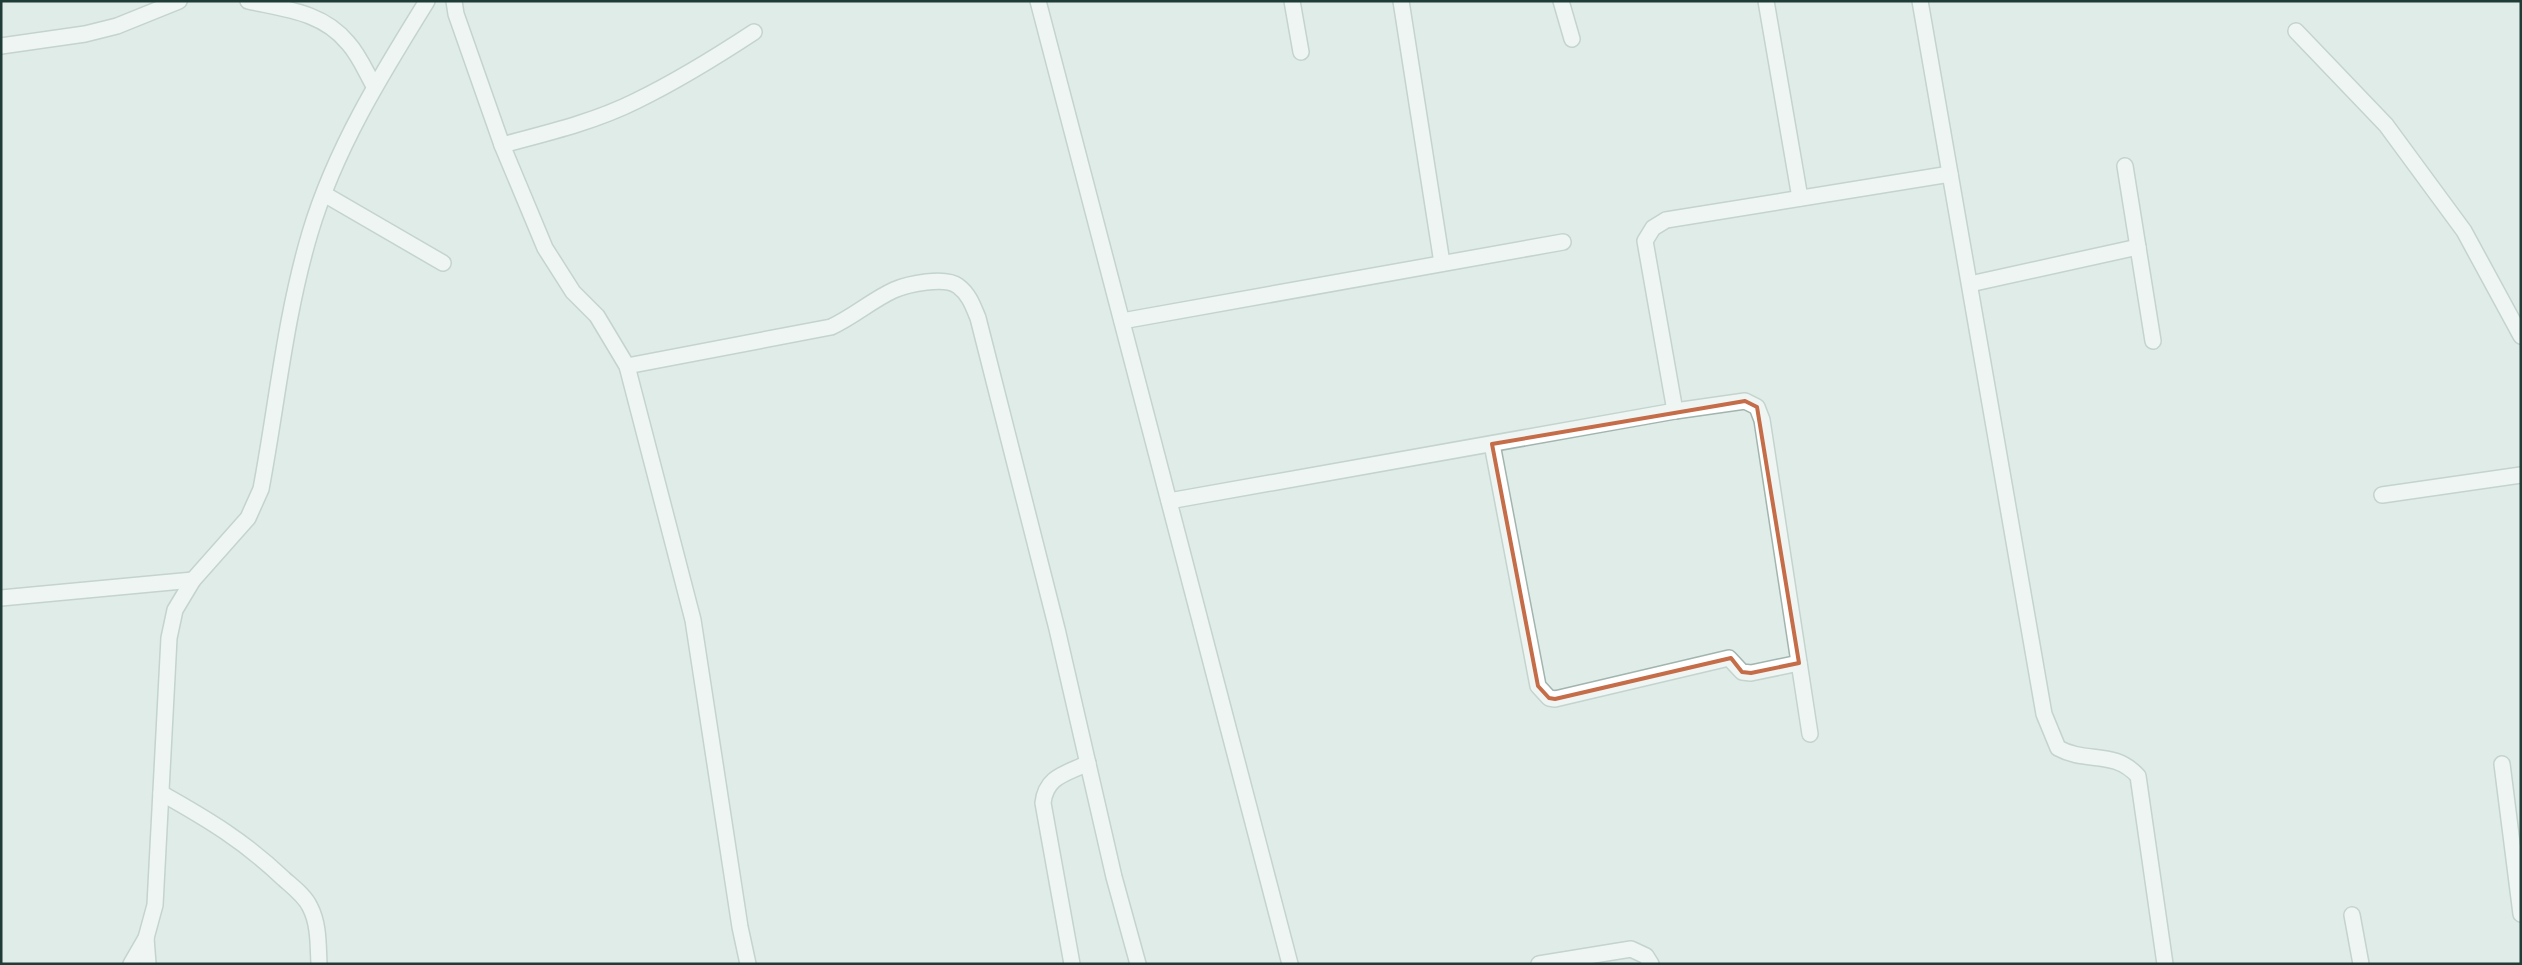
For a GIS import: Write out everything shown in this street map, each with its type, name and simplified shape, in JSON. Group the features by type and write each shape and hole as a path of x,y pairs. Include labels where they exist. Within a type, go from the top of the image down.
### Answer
{"street":[{"path":"1,46 85,34 117,26 140,8 179,1"},
{"path":"248,1 306,13 335,29 350,44 374,86"},
{"path":"131,964 146,938 155,905 169,638 175,610 193,580 248,518 261,489 294,294 310,232 332,171 374,86 427,1"},
{"path":"454,1 456,14 502,145 545,248 573,292 597,316 627,366 693,620 740,927 748,964"},
{"path":"1038,1 1290,964"},
{"path":"1292,1 1301,52"},
{"path":"1401,1 1442,264"},
{"path":"1561,1 1572,39"},
{"path":"1766,1 1800,198"},
{"path":"1920,1 2044,714 2058,748 2071,755 2111,759 2128,765 2138,776 2165,964"},
{"path":"2296,31 2386,125 2464,231 2521,336"},
{"path":"502,145 569,127 634,102 696,70 754,32"},
{"path":"2125,166 2153,341"},
{"path":"1674,411 1645,241 1653,228 1666,220 1950,174"},
{"path":"324,194 443,263"},
{"path":"1122,321 1563,242"},
{"path":"1970,284 2138,247"},
{"path":"627,366 830,328 854,316 895,290 940,280 957,285 970,299 978,318 1057,629 1114,877 1138,964"},
{"path":"1169,501 1674,411 1745,401 1756,407 1762,420 1810,734"},
{"path":"1492,444 1538,686 1549,698 1555,699 1729,658 1742,672 1752,673 1799,663"},
{"path":"2382,495 2521,475"},
{"path":"1,598 193,580"},
{"path":"1072,964 1044,796 1045,789 1052,781 1088,763"},
{"path":"2502,764 2521,914"},
{"path":"161,793 211,821 252,849 310,905 316,925 319,964"},
{"path":"2352,915 2361,964"},
{"path":"146,938 148,964"},
{"path":"1539,964 1631,949 1646,956 1651,964"}],"highlighted area":[{"path":"1745,401 1757,407 1799,663 1751,673 1742,672 1731,658 1555,699 1549,698 1538,686 1492,444"}]}
